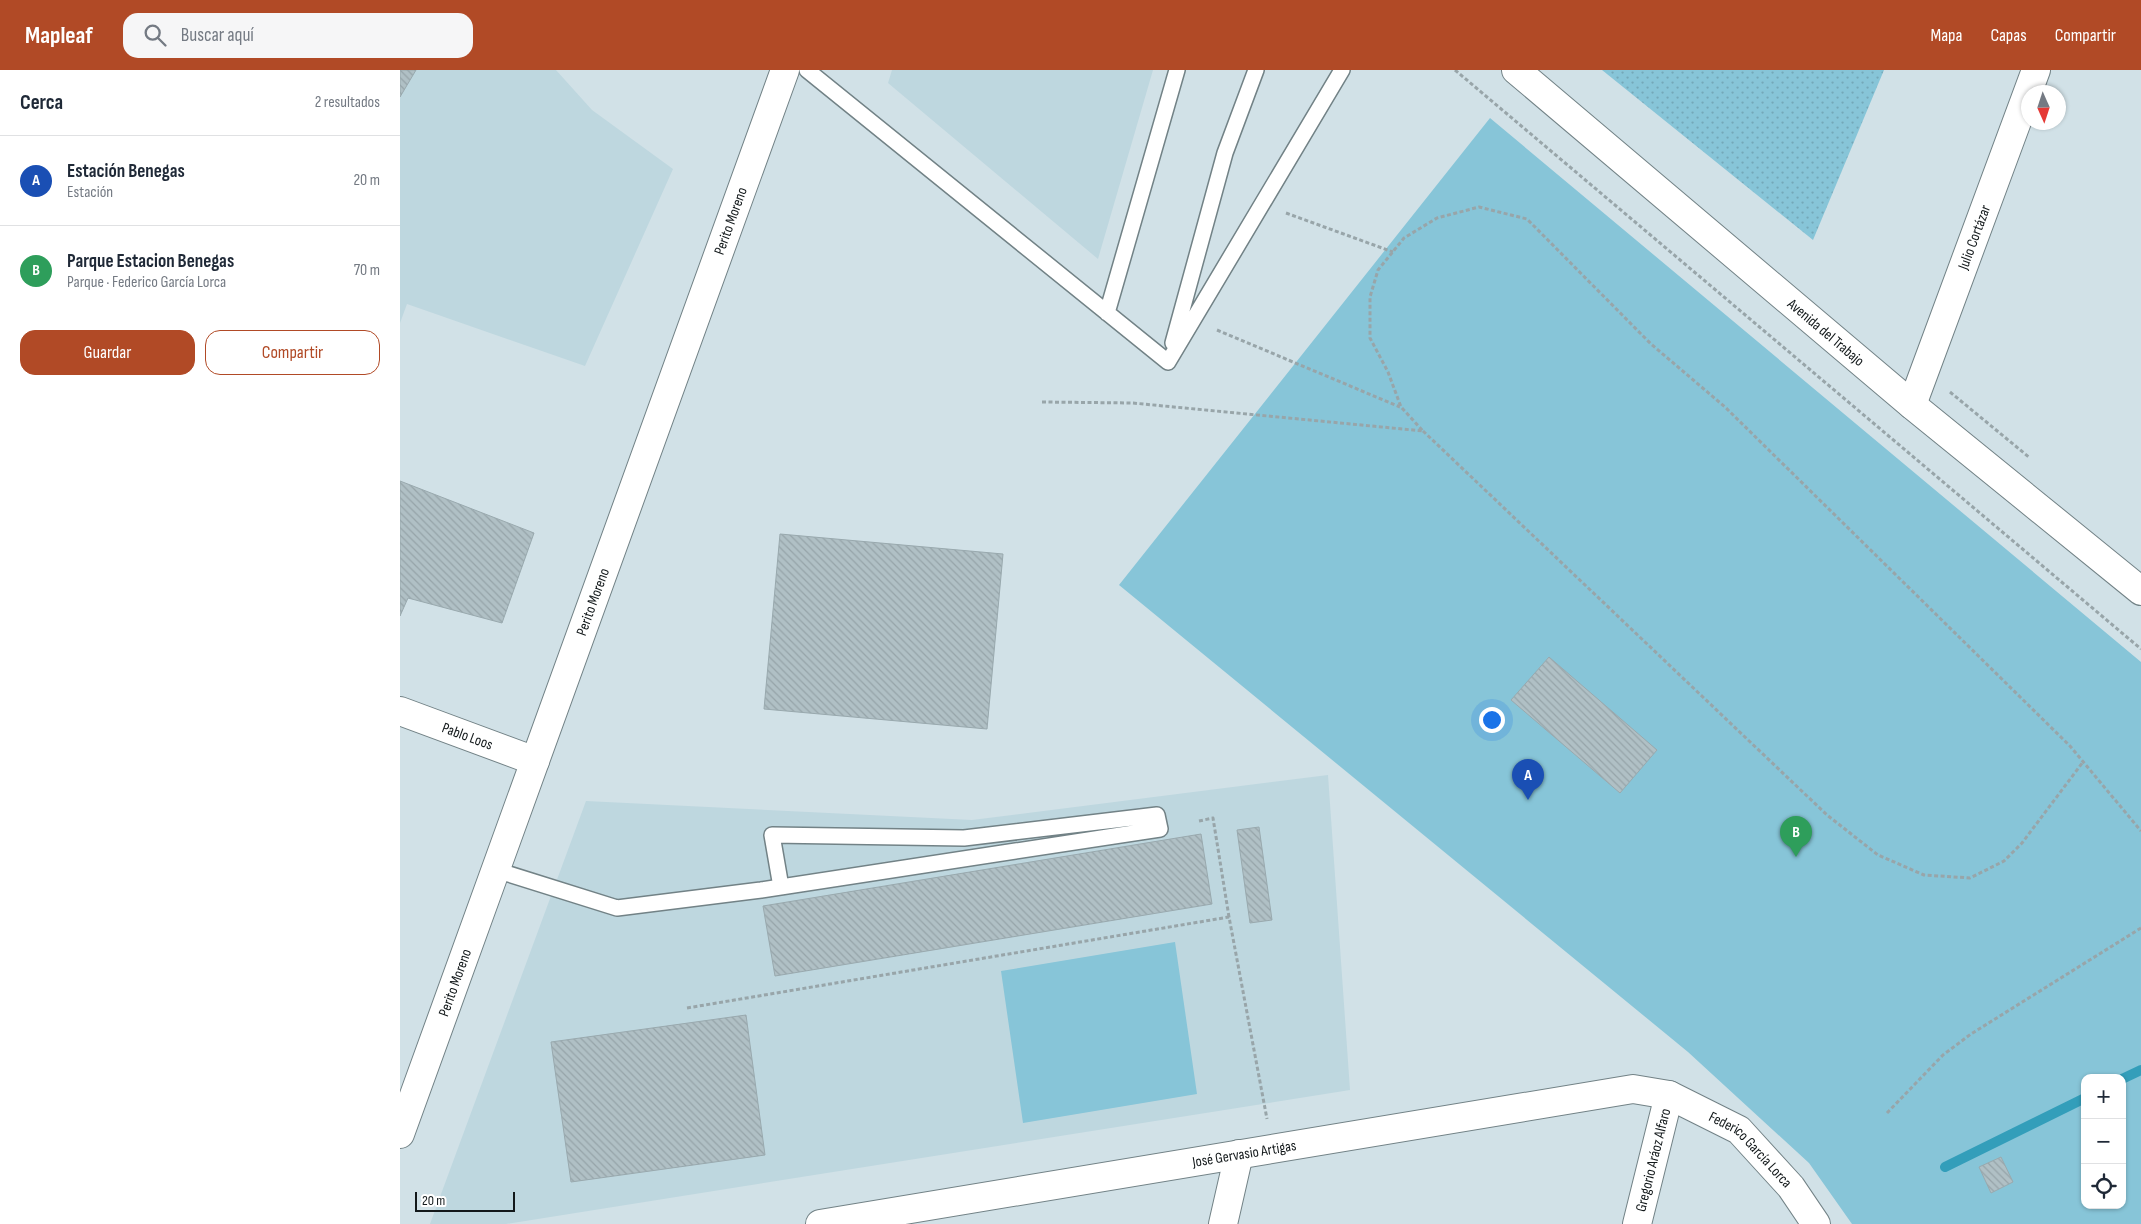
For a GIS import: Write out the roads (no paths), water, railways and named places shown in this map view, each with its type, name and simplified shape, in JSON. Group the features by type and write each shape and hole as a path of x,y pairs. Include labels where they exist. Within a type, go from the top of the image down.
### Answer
{"main road":[{"name":"Perito Moreno","path":"400,1134 785,70"},
{"name":"Avenida del Trabajo","path":"1516,70 1912,405 2141,592"},
{"name":"Julio Cortázar","path":"1912,405 2036,70"},
{"name":"Pablo Loos","path":"400,711 535,761"},
{"name":"José Gervasio Artigas","path":"820,1224 1632,1089 1669,1095"},
{"name":"Gregorio Aráoz Alfaro","path":"1637,1224 1669,1095"},
{"name":"Federico García Lorca","path":"1669,1095 1739,1130 1791,1188 1816,1224"},
{"path":"1223,1224 1240,1154"}],"lane":[{"path":"807,70 1168,362"},
{"path":"1107,313 1177,70"},
{"path":"1168,362 1225,153 1256,70"},
{"path":"1168,362 1342,70"},
{"path":"496,870 617,908 781,887 1160,829 1157,815 964,838 772,835 781,887"}],"waterway":[{"path":"2126,1077 2141,1070"},
{"path":"1945,1167 2081,1100"}],"place":[{"name":"Estación Benegas","path":"1528,800"},
{"name":"Parque Estacion Benegas","path":"1796,857"}]}
